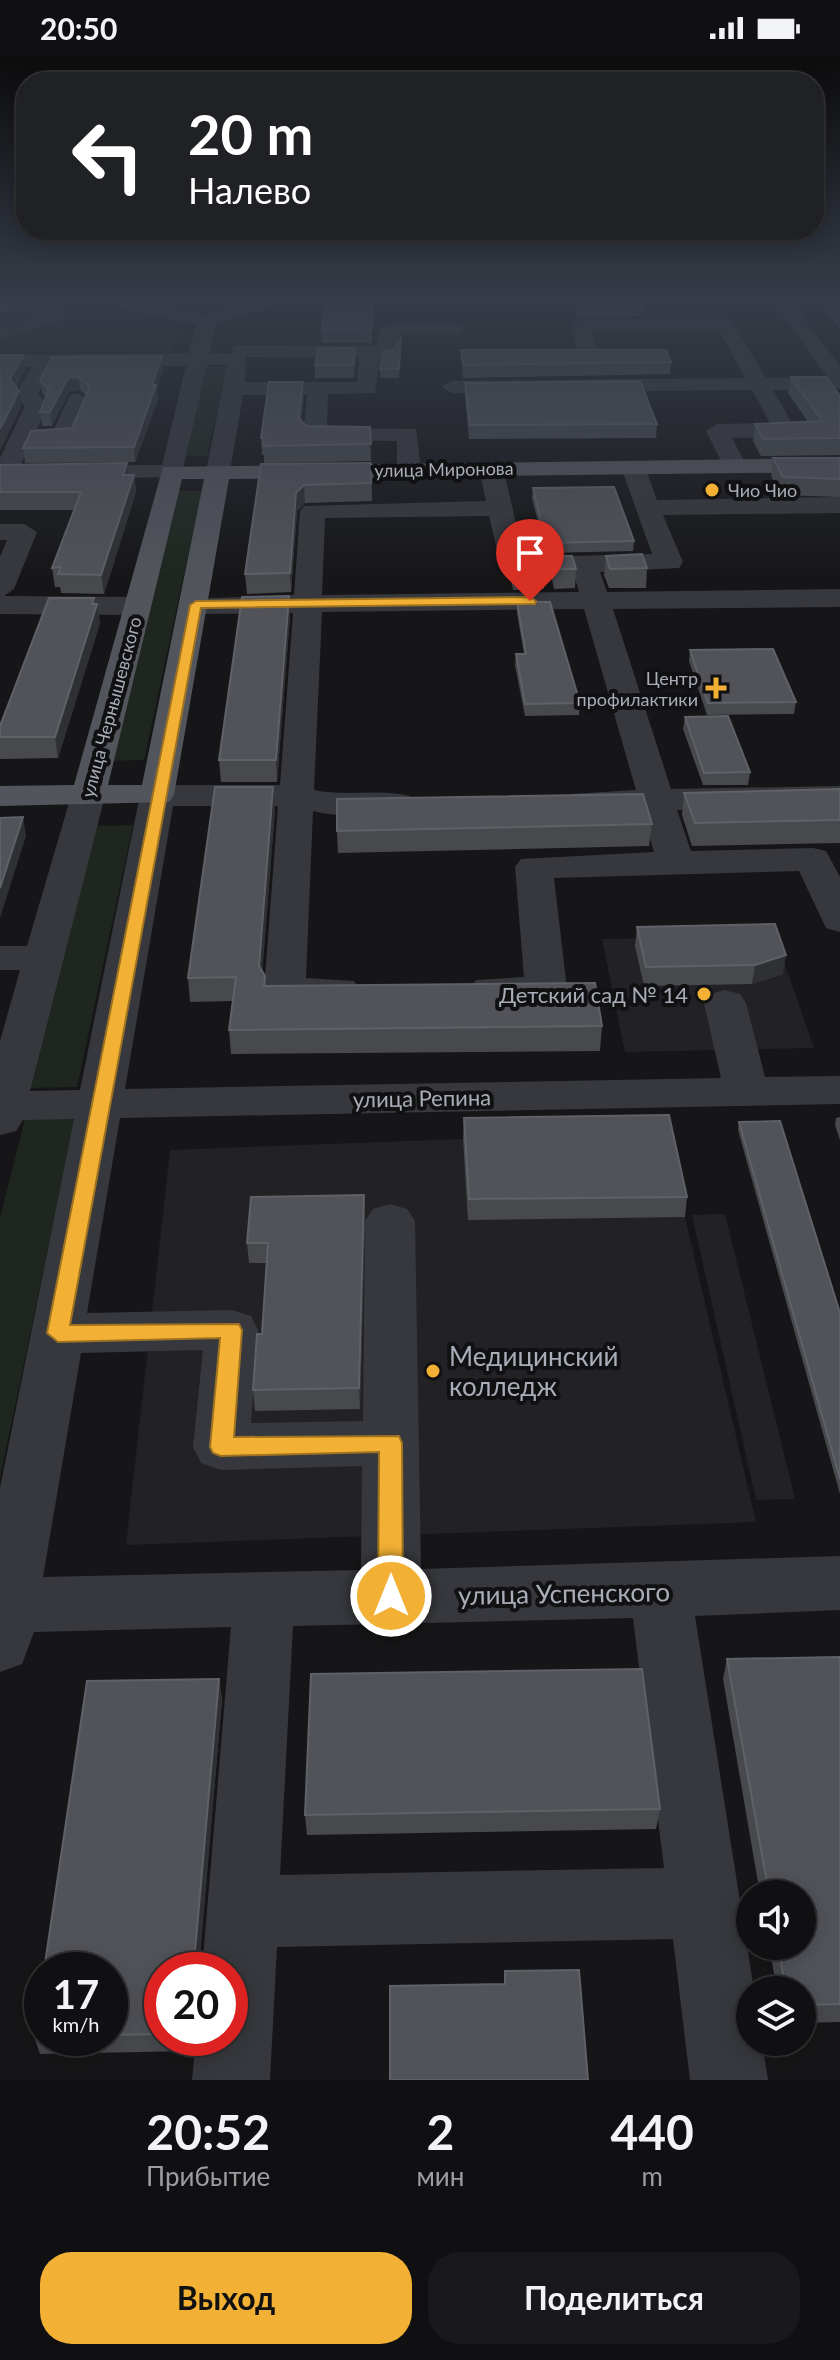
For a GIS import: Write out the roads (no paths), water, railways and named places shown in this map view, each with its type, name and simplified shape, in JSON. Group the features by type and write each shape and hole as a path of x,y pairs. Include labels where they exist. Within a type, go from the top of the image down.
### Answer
{"main road":[{"name":"улица Миронова","path":"172,472 840,465"},
{"path":"0,796 157,795 196,605 218,471"},
{"name":"улица Чернышевского","path":"88,796 172,472"}],"street":[{"path":"0,402 26,393"},
{"path":"3,473 37,404 35,393"},
{"name":"улица Чернышевского","path":"172,472 189,393"},
{"path":"218,471 231,393"},
{"path":"318,393 315,435 408,434 409,469"},
{"path":"735,466 717,431 785,430 764,393"},
{"path":"22,436 63,436 78,400"},
{"path":"491,468 512,565 669,562 633,467"},
{"name":"улица Миронова","path":"3,473 172,472"},
{"path":"647,508 840,505"},
{"path":"377,990 285,990 313,511 500,508"},
{"path":"0,532 24,532 0,589"},
{"path":"584,563 676,863"},
{"path":"196,605 840,598"},
{"path":"0,605 137,606"},
{"path":"3,1618 102,1105 157,795 296,796 329,804 438,803"},
{"name":"улица Чернышевского","path":"2,1113 88,796"},
{"path":"547,801 840,797"},
{"path":"454,989 546,989 534,867 813,859 840,920"},
{"path":"0,958 42,958"},
{"path":"725,1003 747,1092"},
{"name":"улица Репина","path":"2,1113 102,1105 840,1090"},
{"path":"390,1221 391,1596"},
{"path":"58,1333 232,1330 221,1447 391,1443"},
{"name":"улица Успенского","path":"3,1618 264,1598 660,1591 840,1583"},
{"path":"660,1591 729,2080"},
{"path":"231,2080 264,1598"},
{"path":"241,1912 703,1903"}],"place":[{"name":"Чио Чио","path":"712,490"},
{"name":"Центр профилактики","path":"716,688"},
{"name":"Детский сад № 14","path":"704,994"},
{"name":"Медицинский колледж","path":"433,1371"}]}
